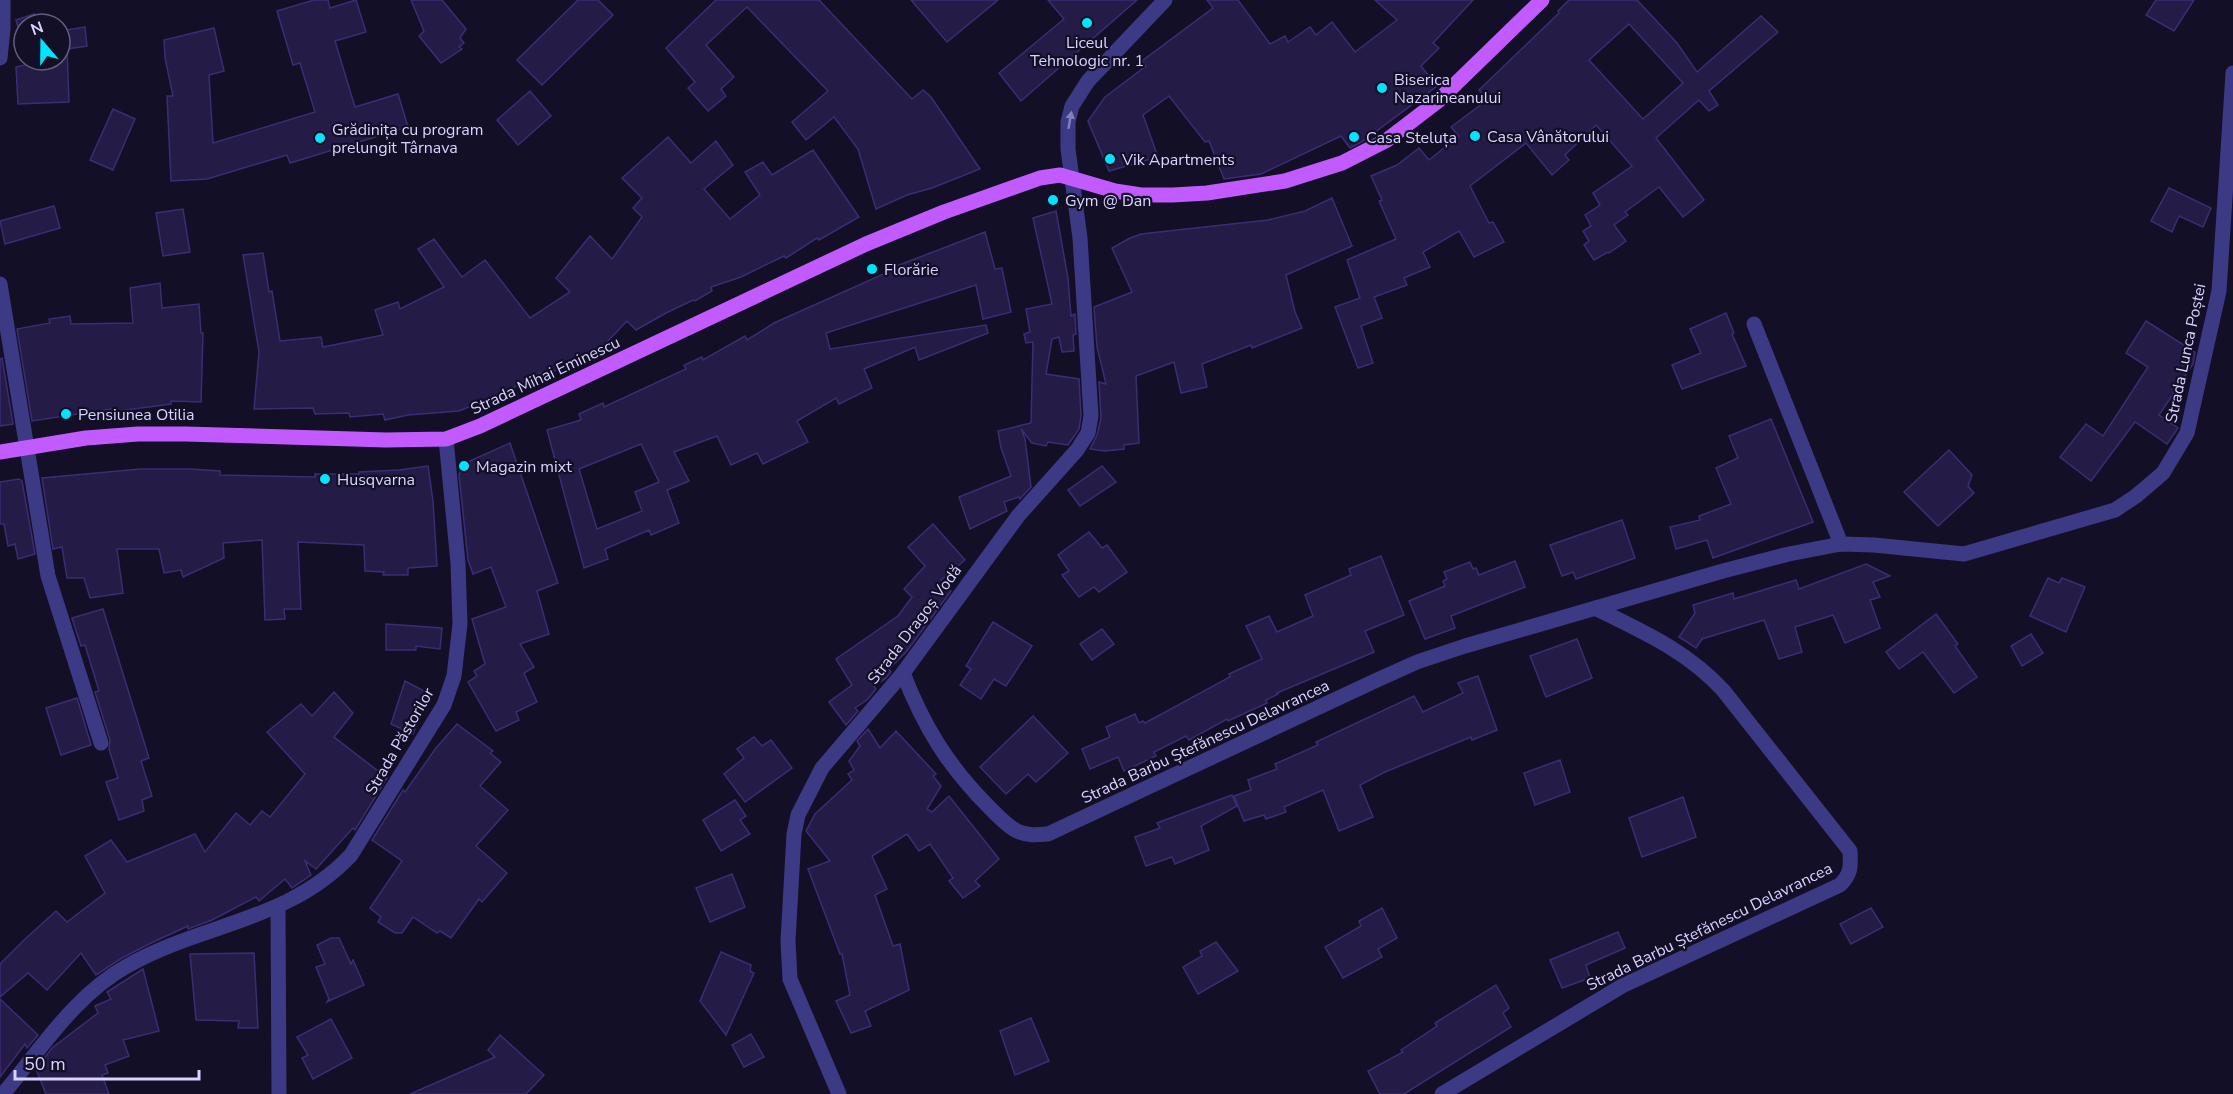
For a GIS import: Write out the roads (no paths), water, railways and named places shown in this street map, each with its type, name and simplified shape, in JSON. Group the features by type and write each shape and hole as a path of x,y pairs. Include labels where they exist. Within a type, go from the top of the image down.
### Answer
{"main road":[{"name":"Strada Mihai Eminescu","path":"0,452 86,438 138,434 386,440 446,439 480,426 893,232 1040,178 1060,175 1115,191 1141,195 1173,195 1207,193 1275,183 1313,174 1342,163 1387,140 1423,113 1542,0"}],"street":[{"path":"0,58 3,0"},
{"name":"Strada Dragoș Vodă","path":"839,1094 790,979 788,941 794,834 798,815 806,795 822,768 903,673 998,540 1077,450 1088,433 1091,416 1080,238 1068,149 1068,122 1078,94 1088,81 1165,0"},
{"name":"Strada Lunca Poștei","path":"1840,544 1964,554 2115,510 2163,473 2187,433 2219,291 2233,73"},
{"path":"0,285 48,576 101,743"},
{"path":"1754,324 1840,544"},
{"name":"Strada Păstorilor","path":"3,1094 79,1003 101,983 158,951 278,907 310,891 334,874 351,855 444,705 454,676 460,624 458,563 446,439"},
{"name":"Strada Barbu Ștefănescu Delavrancea","path":"903,673 921,717 938,745 972,790 1015,830 1031,836 1048,834 1417,662 1723,571 1840,544"},
{"name":"Strada Barbu Ștefănescu Delavrancea","path":"1442,1094 1622,986 1840,885 1849,876 1850,851 1723,690 1704,670 1678,650 1595,608"},
{"path":"278,907 279,1094"}],"place":[{"name":"Liceul Tehnologic nr. 1","path":"1087,23"},
{"name":"Biserica Nazarineanului","path":"1382,88"},
{"name":"Casa Vânătorului","path":"1475,136"},
{"name":"Casa Steluța","path":"1354,137"},
{"name":"Grădinița cu program prelungit Târnava","path":"320,138"},
{"name":"Vik Apartments","path":"1110,159"},
{"name":"Gym @ Dan","path":"1053,200"},
{"name":"Florărie","path":"872,269"},
{"name":"Pensiunea Otilia","path":"66,414"},
{"name":"Magazin mixt","path":"464,466"},
{"name":"Husqvarna","path":"325,479"}]}
